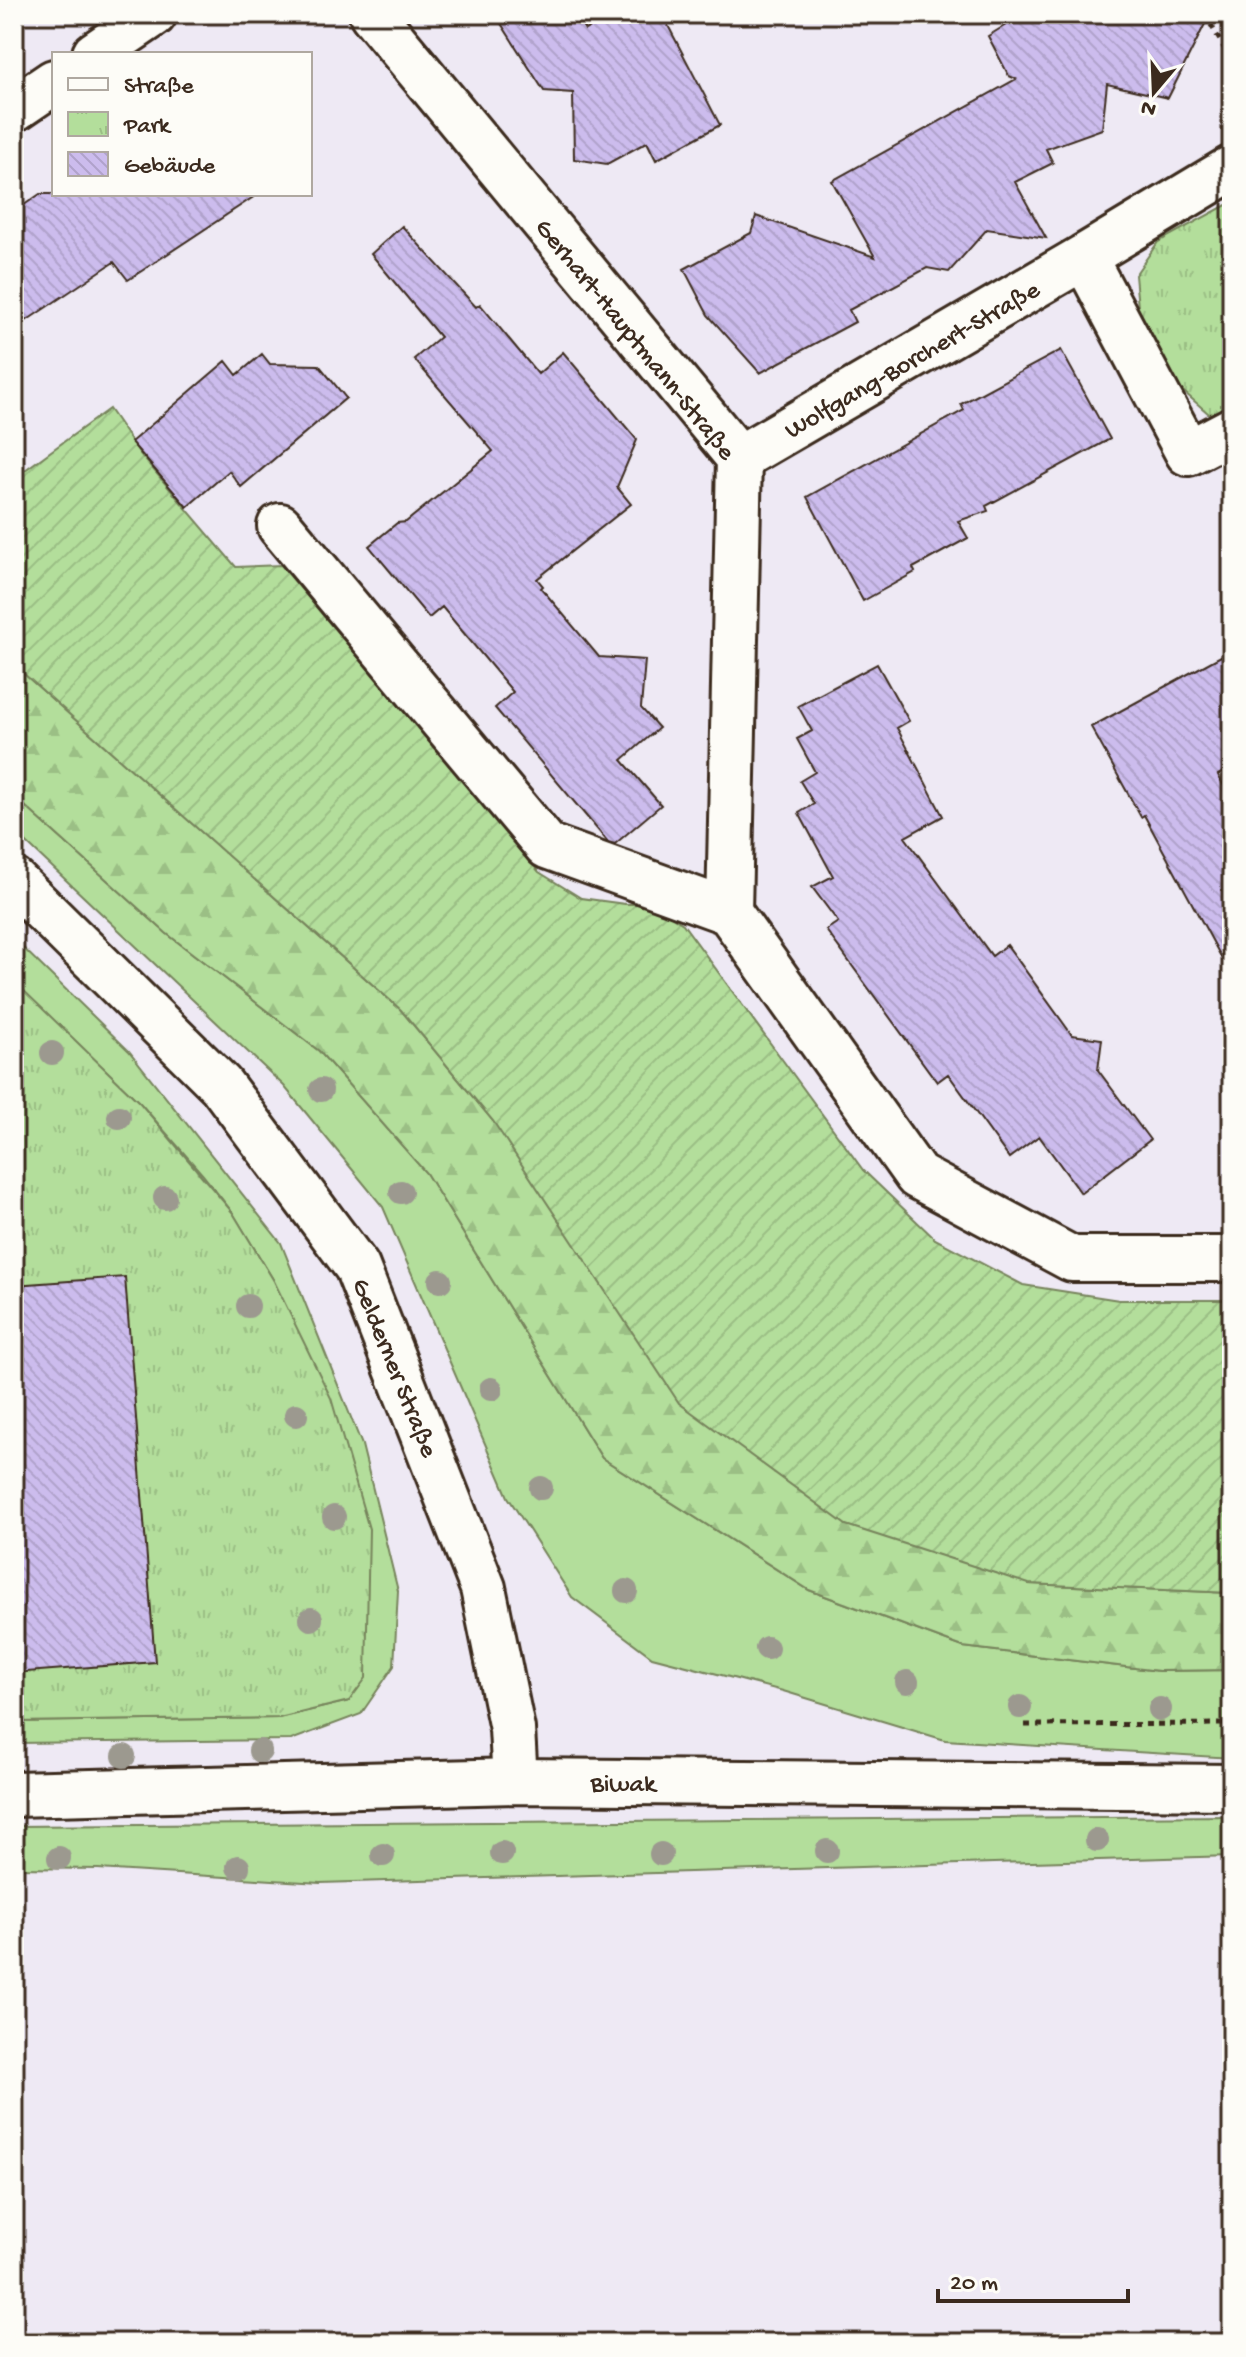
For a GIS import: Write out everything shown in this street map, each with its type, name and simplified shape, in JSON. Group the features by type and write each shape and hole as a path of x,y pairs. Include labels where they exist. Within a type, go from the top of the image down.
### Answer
{"street":[{"path":"98,52 154,14"},
{"name":"Gerhart-Hauptmann-Straße","path":"372,14 739,458 729,912"},
{"path":"14,109 52,83"},
{"name":"Wolfgang-Borchert-Straße","path":"739,458 1232,168"},
{"path":"1084,257 1188,453 1232,430"},
{"path":"280,526 547,846 729,912 917,1176 1072,1259 1232,1259"},
{"name":"Gelderner Straße","path":"14,881 221,1085 357,1267 483,1588 512,1729 515,1781"},
{"name":"Biwak","path":"14,1794 515,1781 1232,1787"}],"path":[{"path":"1205,14 1232,62"}],"green space":[{"path":"1232,202 1232,411 1209,414 1176,385 1139,318 1135,275 1158,242"},
{"path":"109,409 140,454 236,567 281,565 539,872 581,898 652,904 683,924 863,1170 935,1239 1023,1285 1119,1300 1232,1300 1232,1593 1029,1584 846,1525 679,1403 493,1121 401,1010 14,665 14,478"},
{"path":"14,665 401,1010 493,1121 1029,1584 1232,1593 1232,1670 1159,1671 963,1647 809,1590 602,1458 426,1173 319,1051 166,933 14,796"},
{"path":"14,796 166,933 319,1051 426,1173 602,1458 809,1590 963,1647 1159,1671 1232,1670 1232,1758 945,1740 783,1691 652,1657 572,1597 508,1497 383,1207 284,1086 14,831"},
{"path":"14,939 129,1051 281,1243 362,1445 398,1591 394,1666 361,1714 291,1740 14,1743 14,1722 278,1718 349,1701 274,1281 233,1213 140,1103 18,986 14,994"},
{"path":"18,985 140,1103 233,1213 274,1281 331,1398 369,1529 366,1678 349,1701 279,1718 14,1722 14,994"},
{"path":"1232,1816 1232,1856 320,1883 98,1869 14,1868 14,1826"}],"building":[{"path":"495,14 575,14 585,30 616,14 662,14 720,125 656,160 647,142 607,164 574,159 573,93 544,91"},
{"path":"1024,14 1210,14 1168,98 1107,84 1102,129 1046,149 1053,163 1015,182 1046,238 987,229 949,272 927,268 849,310 855,322 760,373 708,315 684,269 751,233 756,216 875,257 832,181 1016,79 1009,76 988,36"},
{"path":"40,194 255,196 128,280 114,262 14,329 14,212"},
{"path":"402,226 476,307 480,304 538,374 563,352 637,440 617,487 631,504 537,579 543,586 541,588 599,657 645,660 641,708 659,728 622,760 661,805 615,844 608,842 495,708 513,692 442,607 429,618 369,546 397,523 406,522 493,451 414,359 440,337 371,254"},
{"path":"1061,350 1110,439 986,506 988,511 958,521 968,538 913,568 915,572 863,601 807,497 964,410 961,404"},
{"path":"262,354 270,364 319,365 346,398 241,487 229,471 187,507 131,442 226,361 237,375"},
{"path":"1232,650 1232,767 1218,775 1232,801 1232,977 1144,815 1141,817 1091,727"},
{"path":"877,664 909,721 897,728 943,816 905,837 992,956 1007,945 1072,1035 1102,1039 1098,1070 1150,1140 1081,1193 1039,1136 1009,1158 948,1074 937,1082 826,930 838,922 812,887 833,876 799,813 814,804 800,781 815,772 797,739 812,731 798,706"},
{"path":"125,1277 155,1662 14,1673 14,1285"}]}
